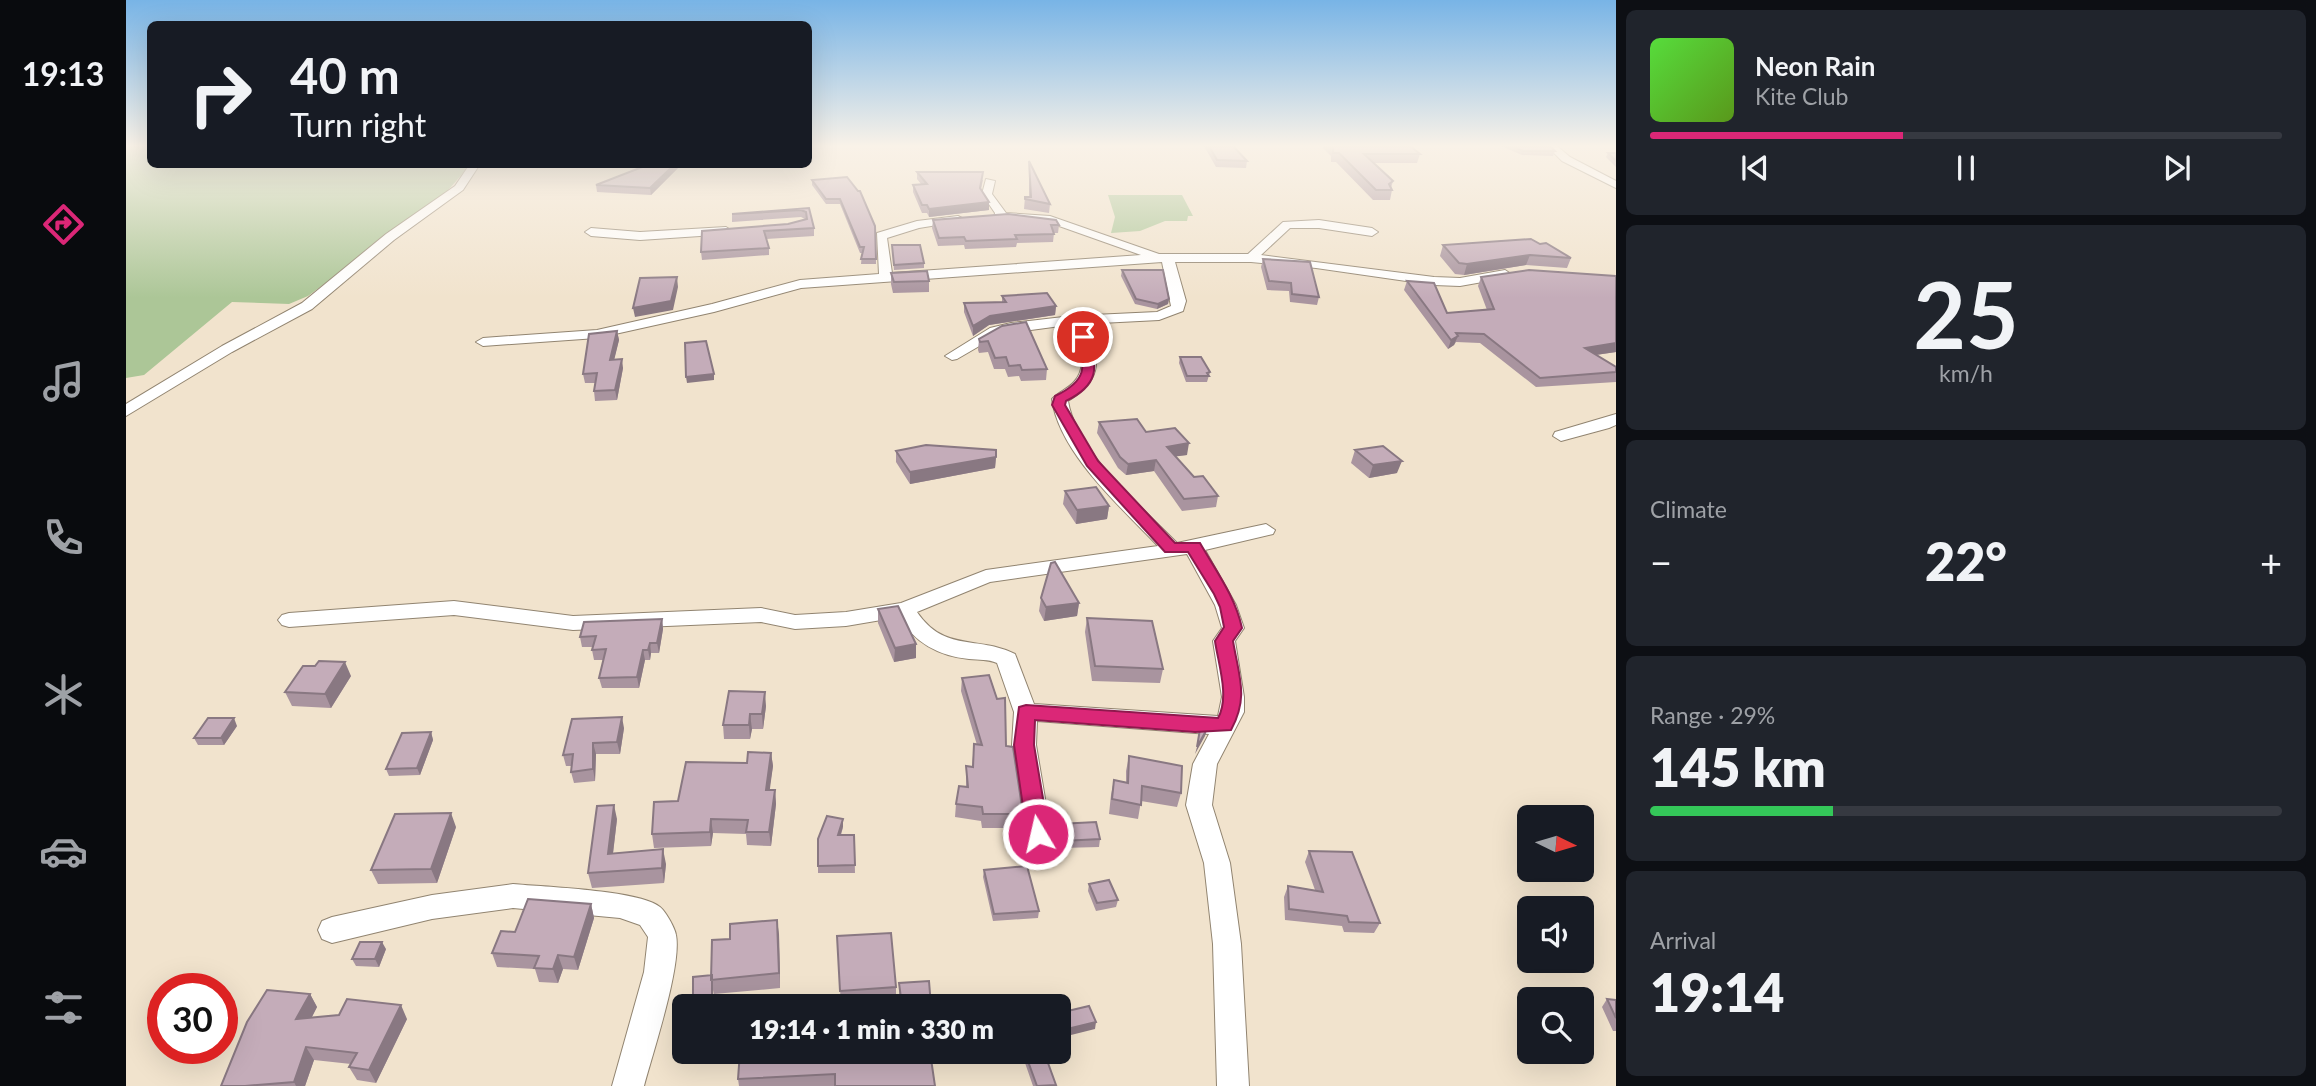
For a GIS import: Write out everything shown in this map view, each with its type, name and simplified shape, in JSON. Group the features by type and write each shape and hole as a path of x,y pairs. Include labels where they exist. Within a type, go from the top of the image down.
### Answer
{"street":[{"path":"126,411 227,349 307,306 390,237 447,197"},
{"path":"989,197 1002,216"},
{"path":"952,356 995,331 1072,320 1159,316 1178,308 1179,301 1163,259 1046,218 989,217"},
{"path":"886,277 881,236 917,225 976,218"},
{"path":"1251,258 1287,224 1319,224 1372,232"},
{"path":"591,232 640,236 746,229"},
{"path":"483,342 597,334 715,308 776,289 886,277 1163,259 1251,258 1316,264 1434,281 1460,282 1515,273"},
{"path":"1072,320 1083,337 1090,362 1088,376 1074,392 1060,398 1058,405 1063,417 1092,463 1183,548 1198,558 1226,600 1233,628 1224,641 1233,697 1232,712 1205,764 1199,805 1217,863 1227,944 1233,1086"},
{"path":"1561,436 1603,425 1616,418"},
{"path":"289,620 454,608 573,623 761,615 806,621 846,619 905,609 986,576 1183,548 1265,530"},
{"path":"905,609 922,634 937,644 964,651 996,653 1007,659 1026,712 1024,745 1038,834"},
{"path":"1026,712 1224,725"},
{"path":"332,930 432,907 513,896 620,906 650,916 662,935 659,972 628,1086"}],"green space":[{"path":"126,197 442,197 308,296 289,304 232,302 144,375 126,378"},
{"path":"1109,197 1183,197 1193,216 1188,216 1187,221 1165,221 1140,231 1111,233 1115,217"}],"building":[{"path":"824,197 862,197 875,226 876,259 861,259 864,247 860,247 840,199"},
{"path":"918,197 986,197 989,202 929,209 927,205 922,205"},
{"path":"1046,197 1050,204 1025,199"},
{"path":"809,208 814,228 764,231 769,248 701,252 702,231 788,224 807,219 806,212 801,210 732,214"},
{"path":"1008,214 1056,220 1059,225 1051,225 1054,234 966,241 964,237 939,238 933,220"},
{"path":"1531,239 1540,244 1546,243 1571,258 1530,255 1467,264 1459,263 1443,245"},
{"path":"892,245 920,245 924,263 894,265"},
{"path":"1263,259 1310,262 1319,297 1292,294 1291,283 1269,281"},
{"path":"1122,270 1163,270 1169,299 1158,304 1136,299"},
{"path":"1529,270 1616,276 1616,343 1585,348 1616,367 1616,372 1540,378 1484,334 1456,333 1458,336 1451,340 1407,281 1434,283 1447,313 1494,309 1481,277"},
{"path":"927,271 929,281 894,282 891,273"},
{"path":"677,277 671,301 633,308 640,278"},
{"path":"1047,293 1056,306 990,316 973,326 964,303 1006,302 1002,296"},
{"path":"1026,322 1047,369 1022,370 1020,365 1009,366 1006,357 995,358 988,341 980,342 979,339 1002,326"},
{"path":"617,331 610,360 622,359 615,390 594,391 597,373 583,374 589,334"},
{"path":"706,341 714,374 686,377 685,343"},
{"path":"1180,357 1201,357 1210,372 1207,373 1209,376 1187,376"},
{"path":"1137,419 1146,432 1175,428 1189,443 1167,447 1194,477 1203,476 1218,496 1184,499 1156,460 1128,464 1120,457 1099,422"},
{"path":"926,445 996,450 996,457 910,472 896,451"},
{"path":"1383,446 1402,461 1373,465 1355,450"},
{"path":"1096,487 1109,506 1077,510 1065,491"},
{"path":"1055,562 1079,603 1046,607 1041,598 1051,563"},
{"path":"898,606 916,644 895,648 878,609"},
{"path":"1087,618 1152,621 1163,669 1095,666"},
{"path":"662,619 657,643 650,643 648,650 643,650 637,677 599,678 606,649 592,650 596,636 580,637 584,622"},
{"path":"319,661 345,662 325,694 285,692 303,666 315,666"},
{"path":"989,675 997,699 1005,698 1006,746 1013,747 1023,814 983,814 982,807 956,804 959,786 968,787 966,766 973,767 974,744 982,745 962,678"},
{"path":"729,691 765,692 762,714 750,714 749,725 723,725"},
{"path":"622,717 617,742 593,743 593,769 571,772 573,754 563,755 572,719"},
{"path":"208,718 234,718 221,738 194,738"},
{"path":"1200,729 1207,729 1197,747"},
{"path":"431,732 417,768 386,769 402,733"},
{"path":"748,752 771,753 766,790 775,790 769,832 746,832 748,820 711,819 710,832 652,834 654,802 678,801 686,762 747,763"},
{"path":"1129,756 1182,766 1181,793 1142,786 1141,805 1112,799 1114,780 1128,783"},
{"path":"614,805 608,854 663,849 662,868 588,873 597,806"},
{"path":"451,813 431,869 371,870 395,814"},
{"path":"827,816 843,819 838,835 854,835 855,865 818,866 818,839"},
{"path":"1096,822 1100,839 1062,841 1059,824"},
{"path":"1309,851 1352,852 1380,923 1349,922 1347,916 1289,909 1288,886 1323,892"},
{"path":"1027,866 1039,911 994,914 984,870"},
{"path":"1109,880 1118,900 1097,903 1089,884"},
{"path":"528,899 591,904 574,957 558,955 553,969 534,968 539,956 492,953 501,931 515,932"},
{"path":"777,920 779,973 711,980 712,940 730,939 730,924"},
{"path":"891,933 896,987 840,991 837,936"},
{"path":"360,942 382,942 375,959 352,959"},
{"path":"712,975 712,994 693,994 693,977"},
{"path":"929,981 930,994 900,994 899,983"},
{"path":"267,990 310,994 296,1019 339,1015 347,999 401,1005 369,1070 349,1067 357,1053 306,1047 294,1082 221,1086 230,1064 238,1064 238,1044 247,1022"},
{"path":"1607,999 1616,1000 1616,1018"},
{"path":"1089,1006 1096,1022 1071,1028 1071,1010"},
{"path":"739,1064 932,1064 935,1086 835,1086 835,1074 738,1079"},
{"path":"1029,1064 1048,1064 1056,1085 1037,1086"}],"route":[{"path":"1038,834 1024,745 1026,712 1195,725 1224,725 1232,712 1233,697 1224,641 1233,628 1229,607 1222,593 1198,558 1194,547 1171,548 1092,463 1058,405 1060,398 1074,392 1088,376 1089,353 1083,337"}]}
